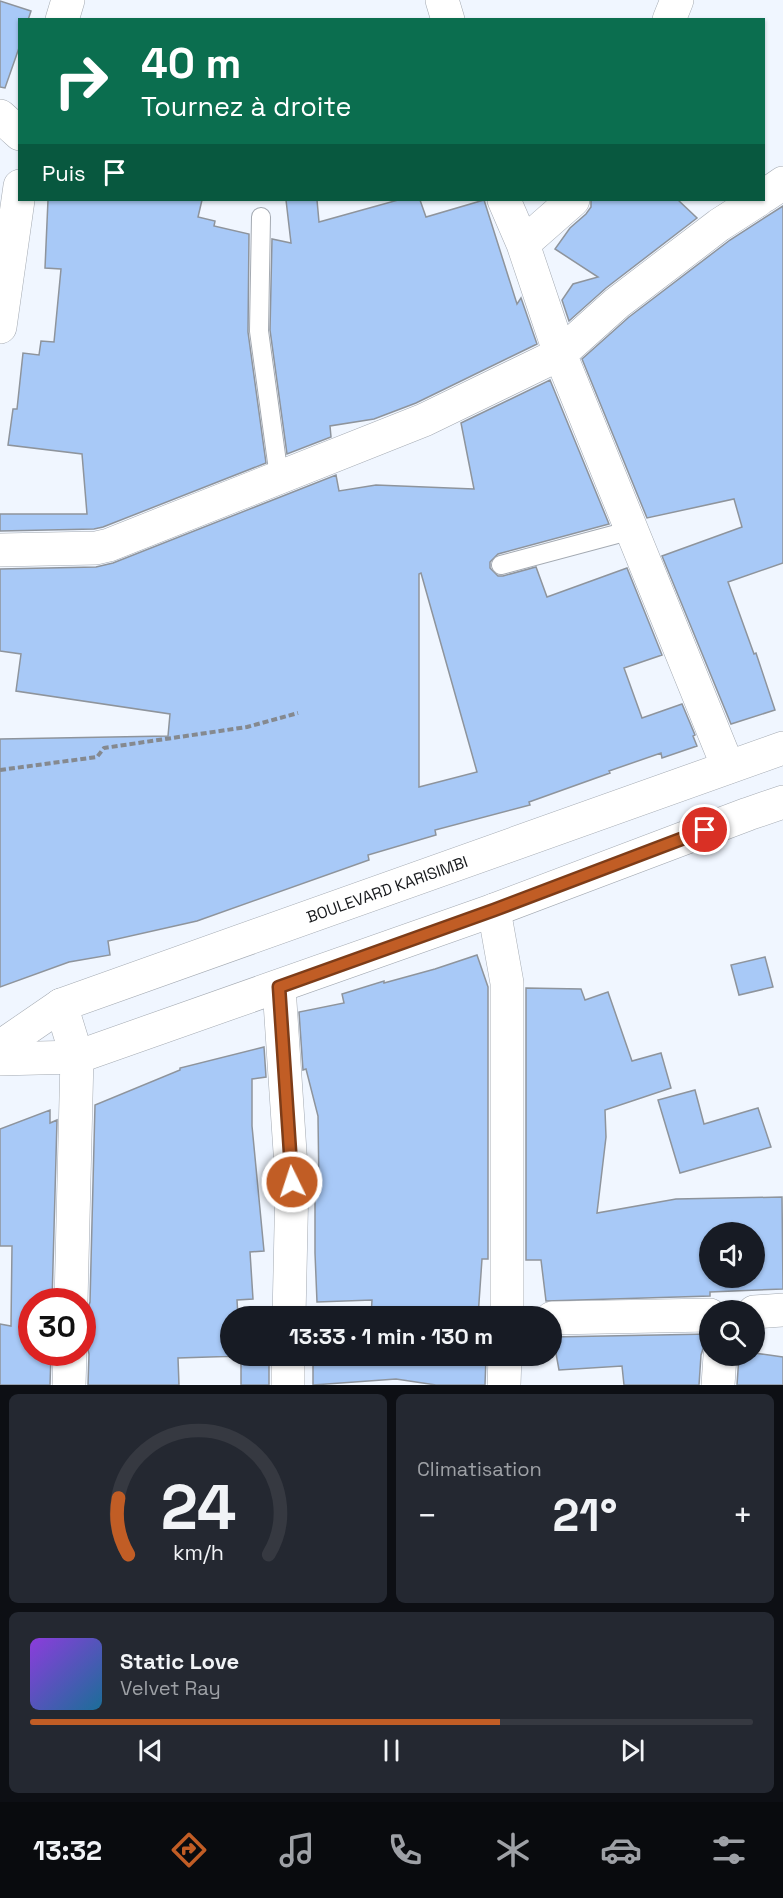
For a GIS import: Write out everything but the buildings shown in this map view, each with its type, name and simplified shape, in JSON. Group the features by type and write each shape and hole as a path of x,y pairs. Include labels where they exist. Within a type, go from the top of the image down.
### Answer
{"street":[{"path":"63,18 68,0"},
{"path":"442,0 447,18"},
{"path":"670,18 676,0"},
{"path":"0,116 18,132"},
{"path":"765,195 783,183"},
{"path":"0,327 18,200"},
{"path":"504,201 523,244 560,354 728,767"},
{"path":"523,244 572,201"},
{"path":"0,550 96,548 109,545 424,420 560,354 625,296 719,225 756,201"},
{"name":"BOULEVARD KARISIMBI","path":"0,1047 61,1005 783,748"},
{"path":"0,1059 78,1057 494,910 783,802"},
{"path":"494,910 507,984 507,1306"},
{"path":"279,987 292,1182 289,1306"},
{"path":"61,1005 78,1057 71,1288"},
{"path":"765,1311 783,1310"},
{"path":"562,1318 699,1315"},
{"path":"69,1385 70,1366"},
{"path":"288,1366 288,1385"},
{"path":"504,1385 505,1366"},
{"path":"718,1385 719,1366"}],"lane":[{"path":"261,217 259,331 279,477"},
{"path":"501,565 632,530"}],"path":[{"path":"0,770 97,757 104,747 247,727 298,713"}],"route":[{"path":"292,1182 279,987 494,910 705,830"}]}
